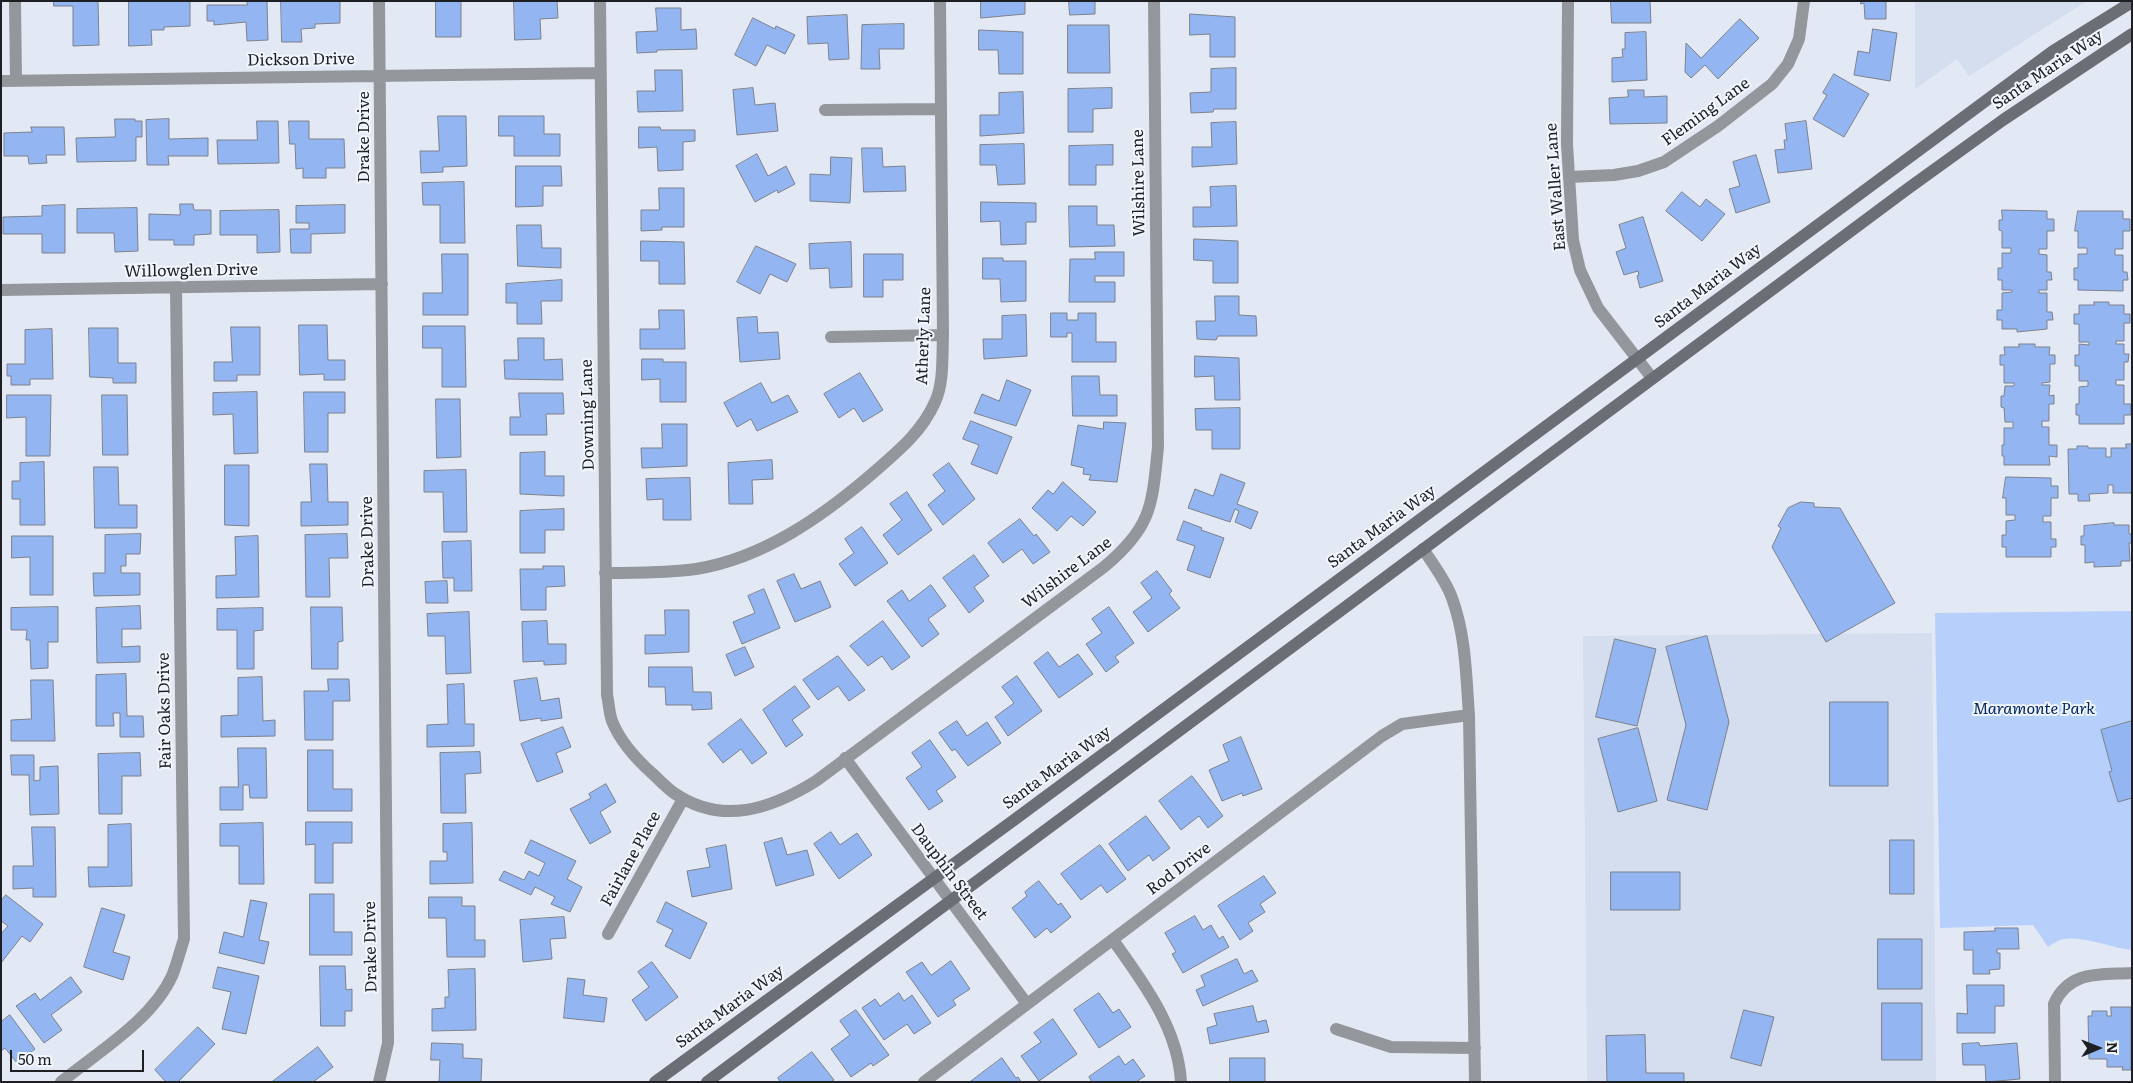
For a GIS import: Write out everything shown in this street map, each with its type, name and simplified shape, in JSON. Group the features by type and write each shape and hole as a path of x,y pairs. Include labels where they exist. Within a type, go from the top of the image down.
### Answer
{"main road":[{"name":"Santa Maria Way","path":"655,1082 2053,51 2132,2"},
{"name":"Santa Maria Way","path":"706,1082 1962,149 2132,34"}],"street":[{"path":"15,1 16,81"},
{"name":"Drake Drive","path":"379,1 388,1043 379,1082"},
{"name":"Downing Lane","path":"600,1 607,694 612,721 626,744 641,764 673,792 684,799"},
{"name":"Atherly Lane","path":"605,573 657,572 696,568 738,558 779,540 841,501 906,445 923,424 936,402 941,384 943,335 940,1"},
{"name":"Wilshire Lane","path":"684,799 712,810 740,812 765,807 798,793 1104,567 1126,549 1142,526 1153,498 1158,447 1154,1"},
{"name":"East Waller Lane","path":"1568,1 1569,177 1573,240 1580,270 1598,308 1652,378"},
{"name":"Fleming Lane","path":"1569,177 1614,175 1638,171 1664,162 1718,126 1772,84 1788,64 1799,39 1804,1"},
{"name":"Dickson Drive","path":"1,81 600,73"},
{"path":"825,110 942,109"},
{"name":"Willowglen Drive","path":"1,290 382,284"},
{"name":"Fair Oaks Drive","path":"61,1082 137,1021 157,1000 172,976 184,939 176,288"},
{"path":"831,337 943,335"},
{"path":"1423,549 1452,596 1460,625 1465,658 1469,715 1475,1082"},
{"name":"Rod Drive","path":"924,1082 1382,736 1402,724 1469,715"},
{"name":"Dauphin Street","path":"845,758 1028,1004"},
{"name":"Fairlane Place","path":"608,934 684,799"},
{"path":"1113,940 1144,982 1163,1018 1171,1037 1181,1082"},
{"path":"2055,1082 2054,1004 2059,993 2074,980 2092,975 2132,973"},
{"path":"1336,1030 1391,1047 1475,1048"}],"shaded area":[{"path":"1915,1 2087,1 1969,76 1957,59 1915,89"},
{"path":"1932,633 1936,1082 1587,1082 1583,636"}],"green space":[{"name":"Maramonte Park","path":"2132,611 2132,950 2081,939 2061,940 2048,947 2033,925 1940,928 1935,613"}],"building":[{"path":"54,1 98,1 99,45 73,46 73,6 54,6"},
{"path":"129,1 190,1 190,26 164,27 164,30 151,30 152,45 129,46"},
{"path":"247,1 267,1 268,40 247,41 246,22 214,25 214,21 207,21 207,5 247,5"},
{"path":"281,1 340,1 340,23 315,24 315,28 301,29 302,42 282,42"},
{"path":"436,1 461,1 461,37 436,37"},
{"path":"514,1 557,1 558,18 540,19 541,39 515,40"},
{"path":"981,1 1025,1 1025,14 981,18"},
{"path":"1069,1 1095,1 1095,14 1070,15"},
{"path":"1611,1 1650,1 1651,23 1612,23"},
{"path":"1861,1 1886,1 1886,19 1865,19 1864,3 1861,4"},
{"path":"656,8 681,8 681,30 696,29 697,49 657,50 657,52 637,53 636,32 657,31"},
{"path":"1190,14 1235,17 1235,57 1210,57 1210,34 1190,35"},
{"path":"847,15 849,59 829,60 828,43 808,44 807,17"},
{"path":"753,18 775,29 776,26 795,35 785,54 767,45 756,66 735,55"},
{"path":"1740,19 1759,38 1718,79 1705,65 1691,78 1685,72 1686,43 1701,58"},
{"path":"904,24 904,49 879,49 880,69 861,69 862,25"},
{"path":"1068,25 1109,25 1110,73 1068,73"},
{"path":"1873,29 1897,33 1890,81 1854,75 1858,51 1869,53"},
{"path":"979,30 1023,32 1023,74 999,74 998,50 979,50"},
{"path":"1646,32 1647,80 1612,82 1612,58 1623,57 1622,49 1625,49 1625,33"},
{"path":"1236,68 1236,109 1214,109 1213,112 1191,113 1190,93 1211,92 1211,69"},
{"path":"655,70 682,70 683,111 638,112 637,91 655,91"},
{"path":"1834,74 1869,94 1844,137 1813,119 1827,95 1823,93"},
{"path":"753,88 755,105 775,103 778,131 737,135 733,90"},
{"path":"1112,88 1112,108 1093,109 1093,132 1068,132 1068,89"},
{"path":"1628,90 1644,90 1644,97 1667,96 1667,123 1610,124 1609,98 1628,97"},
{"path":"1023,92 1024,133 980,136 980,115 999,115 999,93"},
{"path":"438,116 466,116 467,166 443,167 443,172 421,173 420,151 439,151"},
{"path":"499,116 544,116 544,134 560,134 560,156 514,156 514,136 499,136"},
{"path":"115,119 142,121 142,137 136,137 136,161 77,162 76,138 115,137"},
{"path":"169,119 169,139 208,138 208,156 168,156 169,165 147,165 146,120"},
{"path":"257,121 278,121 279,163 218,164 217,140 257,140"},
{"path":"289,121 309,121 309,139 344,139 345,168 326,168 326,178 303,178 303,168 296,169 295,144 290,144"},
{"path":"1806,121 1812,169 1778,173 1775,150 1785,149 1784,140 1787,140 1785,124"},
{"path":"1236,122 1237,164 1192,167 1192,147 1212,147 1211,123"},
{"path":"31,127 64,127 65,155 46,155 47,163 29,164 28,156 4,156 4,133 32,132"},
{"path":"639,127 660,127 661,130 695,130 695,141 683,142 683,170 658,171 657,147 639,148"},
{"path":"1024,144 1025,184 998,185 996,165 980,165 980,145"},
{"path":"1113,145 1113,165 1096,165 1096,185 1069,185 1069,146"},
{"path":"862,148 882,148 883,167 905,166 906,191 864,192"},
{"path":"757,154 768,176 786,166 795,184 778,193 777,190 755,202 736,166"},
{"path":"1756,155 1770,202 1736,213 1729,189 1740,186 1733,162"},
{"path":"831,157 852,158 850,203 810,201 810,174 830,175"},
{"path":"516,166 561,166 562,186 543,186 543,206 516,207"},
{"path":"464,182 465,243 440,243 440,205 423,205 422,183"},
{"path":"1236,186 1237,226 1193,227 1193,207 1211,207 1210,187"},
{"path":"659,188 684,188 684,227 662,227 662,230 641,231 641,210 659,210"},
{"path":"1682,192 1700,207 1706,199 1725,214 1702,241 1666,211"},
{"path":"981,202 1036,203 1036,222 1026,222 1026,244 1001,245 1000,221 981,222"},
{"path":"180,204 193,204 194,210 211,210 211,234 194,235 194,245 174,245 174,240 149,240 149,214 180,215"},
{"path":"65,205 65,253 42,253 42,234 3,234 3,217 42,216 42,206"},
{"path":"345,205 345,233 311,234 311,253 291,253 290,229 309,229 309,223 296,223 296,206"},
{"path":"1069,206 1097,206 1097,225 1114,225 1115,246 1070,247"},
{"path":"137,208 138,251 115,252 114,233 77,233 77,209"},
{"path":"279,210 280,252 257,253 257,235 220,235 220,211"},
{"path":"2002,210 2047,211 2047,219 2054,219 2054,231 2047,231 2047,249 2039,249 2039,254 2047,255 2047,272 2051,272 2052,280 2047,280 2047,290 2039,290 2039,293 2047,293 2047,312 2052,312 2053,320 2047,320 2047,329 2017,332 2017,329 2002,329 2002,320 1997,320 1997,310 2002,310 2002,293 2012,292 2012,290 2002,290 2002,280 1998,280 1998,268 2002,268 2002,253 2011,253 2011,248 2002,248 2002,231 1999,230 1999,220 2002,220"},
{"path":"2078,211 2123,211 2123,219 2130,219 2130,231 2123,231 2123,249 2115,249 2115,255 2123,255 2123,272 2127,272 2128,280 2123,280 2123,291 2078,290 2078,280 2074,280 2074,268 2078,268 2078,254 2087,254 2087,248 2078,248 2078,231 2075,231"},
{"path":"1643,217 1663,281 1640,288 1637,276 1639,275 1638,271 1624,275 1616,252 1626,248 1619,225"},
{"path":"517,225 541,225 542,248 561,248 561,268 518,266"},
{"path":"1194,239 1238,241 1238,283 1213,283 1213,261 1194,260"},
{"path":"641,241 684,242 685,284 659,284 659,261 641,261"},
{"path":"851,242 852,287 830,288 829,268 810,269 809,244"},
{"path":"756,246 796,264 787,282 770,274 760,294 737,282"},
{"path":"1095,252 1124,252 1124,276 1095,276 1095,282 1115,282 1115,302 1069,302 1070,259 1095,259"},
{"path":"442,254 468,254 468,315 423,315 423,293 442,293"},
{"path":"864,254 903,254 903,280 883,280 883,297 864,297"},
{"path":"983,258 1003,258 1003,261 1026,261 1026,301 1001,302 1000,279 983,279"},
{"path":"562,280 562,301 541,301 542,324 517,324 517,303 506,303 506,284"},
{"path":"1215,296 1239,296 1239,315 1256,316 1257,336 1218,336 1216,340 1197,339 1196,321 1215,321"},
{"path":"2094,302 2124,305 2124,314 2130,314 2130,323 2124,323 2124,341 2116,341 2116,344 2124,344 2124,354 2129,354 2128,362 2124,362 2124,380 2116,380 2116,385 2124,385 2124,404 2131,404 2131,415 2124,415 2124,424 2079,424 2079,415 2076,415 2076,404 2079,404 2079,387 2088,386 2088,381 2079,381 2079,366 2075,366 2075,355 2079,355 2079,344 2089,345 2089,342 2079,342 2079,324 2074,324 2074,314 2079,314 2079,305 2094,305"},
{"path":"659,310 684,310 685,349 640,349 640,329 659,329"},
{"path":"1051,313 1067,313 1067,320 1078,320 1078,313 1096,313 1096,342 1116,342 1116,362 1072,362 1072,333 1067,333 1067,337 1051,337"},
{"path":"1026,315 1027,356 984,359 983,339 1002,339 1002,316"},
{"path":"757,317 758,333 778,332 780,359 740,362 737,318"},
{"path":"299,325 327,325 328,360 345,360 345,380 324,380 324,374 300,375"},
{"path":"423,326 465,326 466,387 442,387 442,348 423,348"},
{"path":"231,327 260,327 260,375 237,375 237,381 214,381 214,362 232,362"},
{"path":"89,328 118,328 118,363 136,363 136,383 113,383 113,378 90,377"},
{"path":"52,329 53,379 30,379 30,385 11,385 11,376 7,376 7,364 25,364 25,330"},
{"path":"518,338 544,338 544,360 562,359 563,380 505,379 504,360 518,360"},
{"path":"2019,344 2035,344 2035,347 2050,347 2049,355 2055,355 2055,364 2050,364 2050,382 2042,383 2042,385 2050,385 2049,396 2054,395 2054,404 2049,404 2049,421 2042,421 2042,427 2049,427 2049,445 2057,445 2057,457 2049,456 2050,465 2004,465 2002,445 2004,445 2004,428 2013,428 2013,422 2005,422 2004,408 2001,407 2001,396 2004,396 2005,386 2014,386 2014,383 2004,383 2004,365 2000,365 2000,355 2005,355 2004,347 2019,347"},
{"path":"1195,356 1239,358 1240,400 1215,400 1214,376 1195,377"},
{"path":"642,359 663,359 663,362 686,362 686,402 660,402 660,379 642,380"},
{"path":"860,373 883,410 863,422 854,408 839,418 824,394"},
{"path":"1072,376 1099,376 1100,395 1117,395 1117,416 1073,416"},
{"path":"1007,380 1031,390 1016,426 974,413 982,394 999,401"},
{"path":"761,383 772,403 788,395 798,412 757,431 751,419 737,427 724,403"},
{"path":"257,392 258,453 234,454 233,414 213,415 213,393"},
{"path":"304,392 345,392 345,413 328,413 328,452 305,452"},
{"path":"519,393 563,393 564,414 546,414 547,435 510,435 510,417 520,417"},
{"path":"7,395 51,395 50,456 26,456 26,417 7,418"},
{"path":"102,395 127,395 128,455 103,455"},
{"path":"436,399 460,399 461,457 437,458"},
{"path":"1240,408 1240,449 1212,449 1212,430 1196,430 1195,409"},
{"path":"971,421 1012,437 997,474 971,464 979,445 963,439"},
{"path":"1104,422 1126,423 1117,482 1089,480 1091,475 1083,474 1084,468 1071,465 1078,425 1103,429"},
{"path":"662,424 687,424 687,466 642,468 641,448 662,448"},
{"path":"2126,444 2132,444 2132,497 2131,493 2113,493 2113,485 2108,485 2108,493 2089,494 2090,501 2078,501 2078,494 2069,494 2068,449 2077,449 2077,446 2106,448 2106,457 2111,457 2111,448 2126,448"},
{"path":"545,452 545,476 564,476 564,496 520,494 520,453"},
{"path":"772,460 773,479 752,480 753,504 729,504 728,463"},
{"path":"44,462 45,525 20,525 20,499 12,499 12,481 20,481 20,463"},
{"path":"949,463 975,499 943,525 928,505 945,491 933,475"},
{"path":"310,464 327,464 328,502 348,502 348,525 301,526 301,502 311,502"},
{"path":"225,465 249,465 249,526 225,525"},
{"path":"94,467 118,467 119,505 137,505 137,528 95,528"},
{"path":"466,470 467,532 444,532 443,492 424,492 424,471"},
{"path":"1221,474 1245,483 1237,504 1258,512 1251,529 1235,522 1239,511 1235,509 1230,522 1188,508 1195,489 1213,496"},
{"path":"2006,477 2051,478 2051,486 2058,486 2058,498 2051,498 2051,516 2043,516 2043,522 2051,522 2051,539 2056,539 2056,547 2051,547 2051,557 2006,557 2006,547 2002,547 2002,535 2006,535 2006,521 2015,520 2015,515 2006,515 2006,498 2003,498"},
{"path":"690,478 691,520 663,520 663,499 647,500 646,479"},
{"path":"1063,482 1096,512 1083,526 1071,516 1057,531 1032,508 1048,490 1053,494"},
{"path":"907,492 932,530 898,555 883,535 902,520 890,504"},
{"path":"1801,502 1814,503 1814,507 1840,508 1895,603 1826,642 1772,547 1781,528 1778,526 1788,508"},
{"path":"564,509 564,530 545,530 545,553 520,553 520,511"},
{"path":"1020,519 1034,536 1036,534 1050,552 1033,564 1022,549 1003,563 988,543"},
{"path":"1184,521 1202,528 1201,530 1224,538 1210,578 1187,570 1195,546 1177,540"},
{"path":"2114,523 2114,525 2129,525 2129,534 2132,534 2132,543 2129,543 2130,561 2121,561 2121,566 2094,567 2094,562 2085,563 2085,545 2081,545 2081,536 2084,536 2084,526"},
{"path":"862,527 888,563 855,586 839,564 854,553 845,539"},
{"path":"141,534 140,554 126,554 126,566 121,566 121,573 140,573 140,595 94,596 93,573 105,573 105,535"},
{"path":"347,534 348,558 329,558 330,597 306,597 305,535"},
{"path":"12,536 53,536 53,595 30,595 30,557 12,558"},
{"path":"258,536 259,597 216,598 216,576 236,575 235,537"},
{"path":"471,541 472,591 454,591 454,578 443,578 442,542"},
{"path":"974,555 989,576 974,587 984,601 969,613 943,578"},
{"path":"543,566 564,566 565,586 546,587 546,610 521,610 520,569 543,569"},
{"path":"1157,571 1172,591 1169,594 1180,608 1148,632 1133,612 1152,598 1141,583"},
{"path":"794,574 801,589 820,581 831,607 795,622 777,581"},
{"path":"447,581 448,603 426,603 425,582"},
{"path":"931,585 946,606 928,619 939,634 922,647 887,601 902,590 909,601"},
{"path":"764,589 780,628 742,644 733,622 755,613 748,596"},
{"path":"140,606 141,629 122,629 122,647 140,646 140,662 97,663 96,608"},
{"path":"58,607 58,642 48,642 48,668 31,669 30,640 26,640 27,630 11,630 11,608"},
{"path":"311,607 342,607 343,641 338,642 338,669 312,669"},
{"path":"1109,607 1134,643 1115,657 1119,662 1106,672 1086,644 1102,633 1092,619"},
{"path":"263,608 263,630 254,631 254,669 237,669 237,630 217,630 217,609"},
{"path":"665,610 689,610 689,652 645,654 645,635 665,635"},
{"path":"469,612 471,673 446,674 445,636 428,636 427,614"},
{"path":"547,621 548,644 566,644 566,664 544,665 544,661 523,662 522,622"},
{"path":"883,621 910,657 892,670 882,656 868,666 850,646"},
{"path":"1707,636 1729,722 1707,810 1667,800 1686,725 1666,647"},
{"path":"1615,639 1656,649 1637,726 1596,717"},
{"path":"745,647 754,667 735,676 726,655"},
{"path":"1048,652 1059,667 1078,654 1093,674 1059,698 1034,663"},
{"path":"838,656 865,690 849,701 838,686 818,700 803,680"},
{"path":"649,667 692,667 693,692 711,692 712,709 692,710 692,705 666,705 665,687 649,687"},
{"path":"126,674 127,716 143,716 144,737 120,737 120,713 113,713 114,726 96,726 96,675"},
{"path":"1017,676 1042,711 1008,736 995,717 1014,703 1002,687"},
{"path":"262,677 263,721 275,720 275,736 221,737 221,716 238,715 238,678"},
{"path":"537,678 541,701 559,698 562,718 520,721 514,681"},
{"path":"328,679 349,679 350,701 333,701 333,740 305,740 304,691 328,691"},
{"path":"31,680 53,680 55,741 11,741 11,720 31,719"},
{"path":"464,684 465,724 474,724 474,746 427,747 427,725 448,724 447,685"},
{"path":"795,686 810,707 792,720 803,735 786,747 763,710"},
{"path":"1830,702 1888,702 1888,786 1830,786"},
{"path":"741,719 767,753 752,764 741,749 723,763 708,744"},
{"path":"957,721 967,736 987,722 1001,743 968,766 955,749 952,751 939,733"},
{"path":"2132,721 2132,798 2118,802 2109,772 2112,771 2101,730"},
{"path":"563,727 571,747 556,753 563,772 537,782 521,744"},
{"path":"1638,728 1657,801 1618,812 1598,739"},
{"path":"1241,737 1262,789 1243,796 1242,793 1222,801 1209,770 1229,761 1223,745"},
{"path":"930,740 956,777 936,791 943,801 929,810 906,778 922,767 912,753"},
{"path":"238,748 266,748 267,798 250,798 249,785 243,785 243,810 220,810 220,787 238,787"},
{"path":"308,750 333,750 333,789 352,789 352,811 308,811"},
{"path":"480,752 481,773 465,774 466,813 441,813 440,753"},
{"path":"140,753 141,776 122,776 122,814 99,814 98,754"},
{"path":"11,755 34,755 34,781 40,780 40,767 58,766 59,814 30,815 29,775 12,775"},
{"path":"1192,776 1223,816 1208,828 1199,816 1181,830 1159,801"},
{"path":"606,784 616,802 600,812 611,832 590,844 570,809 591,798 589,794"},
{"path":"1146,816 1170,848 1153,861 1149,855 1128,871 1109,844"},
{"path":"306,822 352,822 352,843 333,843 333,883 315,883 315,844 306,845"},
{"path":"263,823 264,884 239,884 239,846 220,846 220,824"},
{"path":"472,823 473,883 430,884 430,861 447,861 447,852 443,852 443,824"},
{"path":"131,824 132,886 89,887 88,867 108,867 108,825"},
{"path":"32,827 55,827 56,897 33,897 33,888 13,889 13,866 33,866"},
{"path":"831,832 840,845 857,833 872,855 839,879 814,844"},
{"path":"782,838 787,855 807,850 814,875 776,886 764,843"},
{"path":"531,840 576,861 567,879 582,887 570,912 551,904 555,897 535,887 531,895 499,880 504,871 524,880 529,871 539,876 545,863 525,853"},
{"path":"1890,840 1914,840 1914,894 1890,894"},
{"path":"726,845 732,889 692,897 687,871 710,867 706,849"},
{"path":"1100,845 1126,879 1107,893 1101,885 1081,900 1061,874"},
{"path":"1611,872 1680,872 1680,910 1611,910"},
{"path":"1264,876 1276,893 1260,904 1265,912 1248,923 1253,931 1240,940 1218,906"},
{"path":"1039,881 1058,905 1061,903 1071,917 1051,933 1047,928 1035,938 1012,908 1027,896 1025,892"},
{"path":"310,894 334,894 334,932 352,932 352,955 310,955"},
{"path":"6,895 43,924 30,942 22,936 1,963 1,934 8,926 1,921 1,901"},
{"path":"429,897 462,897 462,906 475,906 475,940 485,940 485,957 447,957 446,918 429,918"},
{"path":"251,900 267,903 259,940 269,942 264,964 219,953 224,932 243,937"},
{"path":"666,902 707,923 690,959 665,946 673,930 657,922"},
{"path":"102,908 125,915 113,952 130,957 123,980 84,967"},
{"path":"1195,916 1203,930 1211,925 1219,939 1223,936 1229,947 1183,973 1172,954 1176,952 1165,933"},
{"path":"564,917 566,938 550,939 552,959 523,962 520,920"},
{"path":"1995,928 2018,928 2019,949 1997,949 1997,953 2000,953 2000,969 1989,970 1990,974 1973,974 1973,950 1964,950 1964,932 1995,931"},
{"path":"1878,939 1922,939 1922,989 1878,989"},
{"path":"1237,959 1244,974 1252,970 1258,981 1203,1006 1196,990 1205,986 1201,976"},
{"path":"951,961 970,989 953,1000 956,1005 938,1017 906,972 922,962 931,975"},
{"path":"652,962 678,997 646,1021 632,1000 649,987 638,972"},
{"path":"320,966 345,966 346,990 352,989 352,1011 345,1011 345,1026 321,1026"},
{"path":"218,967 259,976 246,1034 222,1029 231,992 213,988"},
{"path":"475,969 476,1030 432,1031 432,1009 445,1008 445,997 449,997 448,970"},
{"path":"71,977 82,992 51,1015 62,1030 44,1043 16,1006 35,993 40,1000"},
{"path":"568,978 585,980 583,995 607,998 604,1022 564,1018"},
{"path":"1967,985 2004,985 2004,1006 1995,1006 1995,1033 1957,1033 1957,1013 1967,1014"},
{"path":"899,993 904,1001 912,995 931,1023 914,1034 907,1024 884,1040 862,1008 875,999 880,1006"},
{"path":"1099,993 1113,1013 1119,1009 1131,1027 1099,1048 1074,1010"},
{"path":"1882,1003 1922,1003 1922,1060 1882,1060"},
{"path":"1253,1006 1257,1022 1266,1020 1269,1032 1210,1044 1207,1028 1217,1025 1214,1014"},
{"path":"2111,1007 2131,1007 2131,1070 2122,1070 2123,1067 2107,1067 2107,1059 2089,1059 2088,1016 2092,1016 2092,1011 2107,1011 2107,1016 2111,1016"},
{"path":"856,1010 889,1055 873,1066 871,1063 851,1077 831,1049 850,1035 840,1021"},
{"path":"1744,1010 1774,1017 1761,1066 1731,1058"},
{"path":"10,1015 35,1049 17,1063 5,1048 1,1051 1,1022"},
{"path":"1053,1019 1077,1054 1039,1081 1021,1056 1041,1042 1034,1033"},
{"path":"198,1027 215,1044 178,1082 166,1082 155,1070"},
{"path":"1645,1035 1646,1073 1684,1073 1684,1082 1607,1082 1606,1036"},
{"path":"432,1043 463,1044 463,1058 482,1059 481,1082 439,1082 440,1060 431,1060"},
{"path":"1979,1043 1980,1046 2017,1043 2020,1079 1986,1082 1985,1065 1963,1065 1962,1044"},
{"path":"318,1047 333,1067 313,1082 272,1082"},
{"path":"812,1052 834,1080 831,1082 780,1082 778,1078"},
{"path":"1119,1056 1125,1065 1133,1059 1145,1076 1136,1082 1092,1082 1089,1077"},
{"path":"1002,1058 1021,1082 970,1082"},
{"path":"1230,1058 1265,1058 1265,1082 1230,1082"}]}
